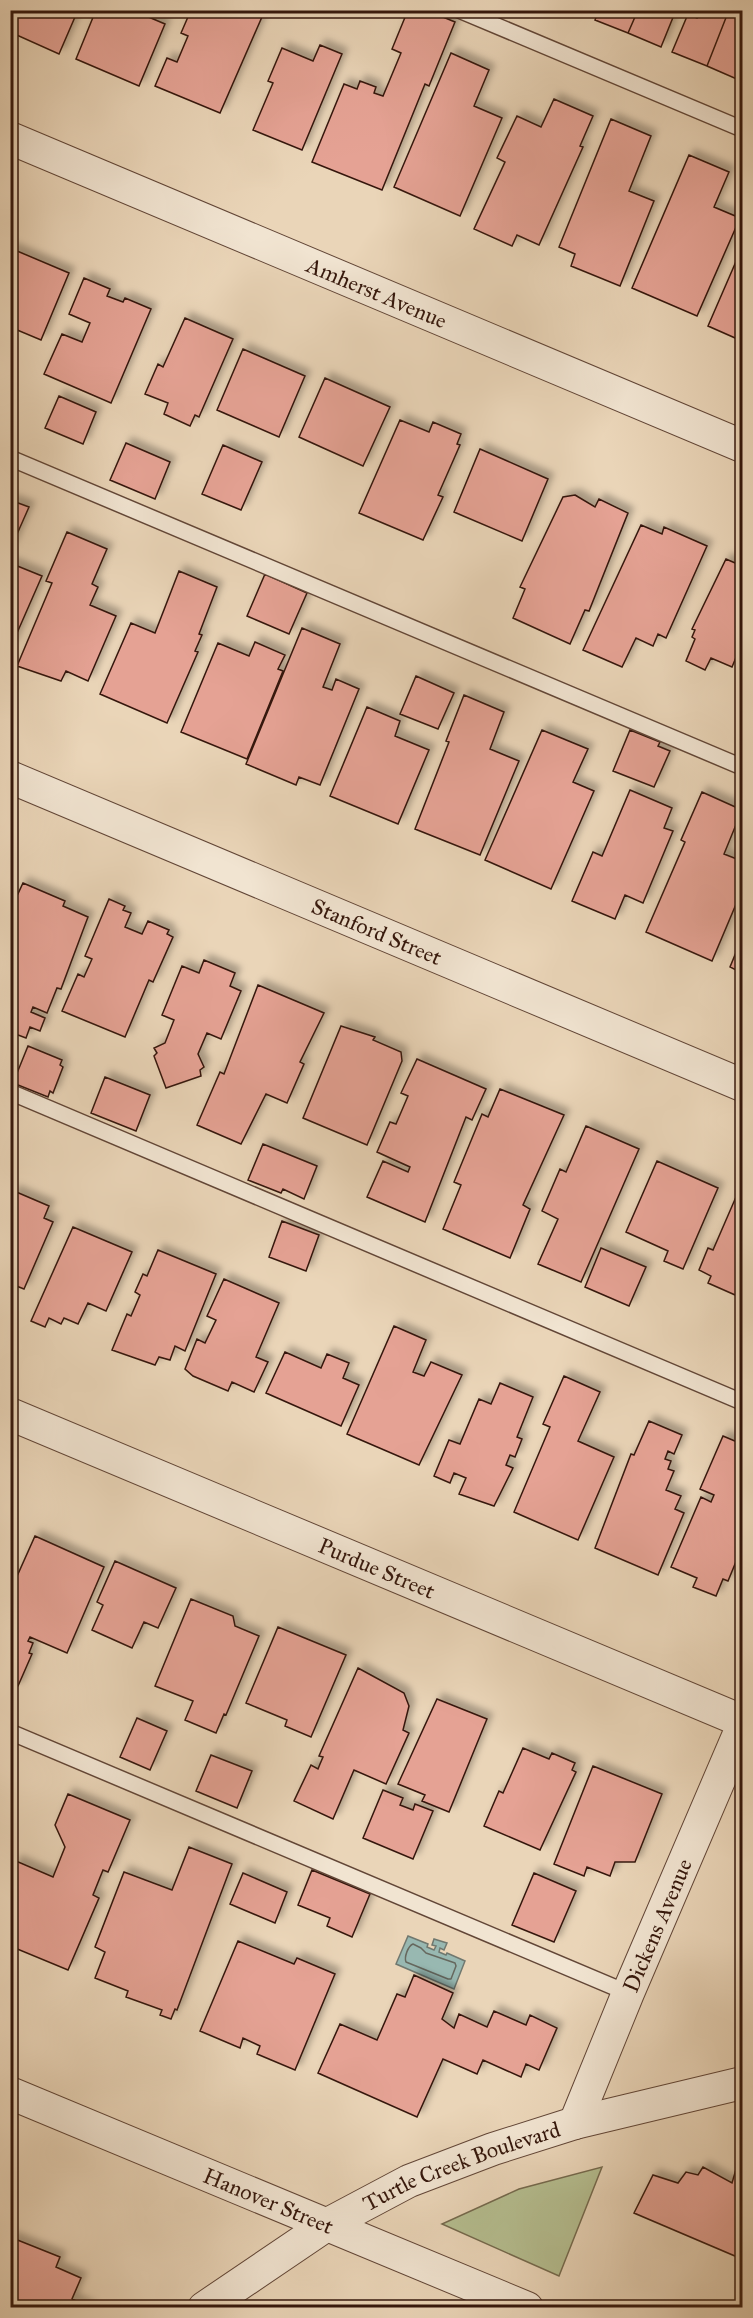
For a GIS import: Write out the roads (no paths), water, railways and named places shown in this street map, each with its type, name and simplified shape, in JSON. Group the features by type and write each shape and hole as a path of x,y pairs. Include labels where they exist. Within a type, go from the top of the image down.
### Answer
{"street":[{"name":"Amherst Avenue","path":"10,138 742,446"},
{"name":"Stanford Street","path":"10,777 742,1085"},
{"name":"Purdue Street","path":"10,1414 742,1721"},
{"name":"Dickens Avenue","path":"575,2123 742,1727"},
{"name":"Turtle Creek Boulevard","path":"204,2307 328,2224 409,2181 493,2149 575,2123 742,2082"},
{"name":"Hanover Street","path":"10,2093 527,2307"}],"lane":[{"path":"459,10 742,129"},
{"path":"10,458 742,767"},
{"path":"10,1092 742,1402"},
{"path":"10,1732 628,1993"}],"water":[{"path":"408,1936 428,1944 427,1947 434,1950 436,1946 432,1945 434,1939 447,1943 444,1950 440,1948 439,1952 465,1961 454,1989 396,1964"}]}
